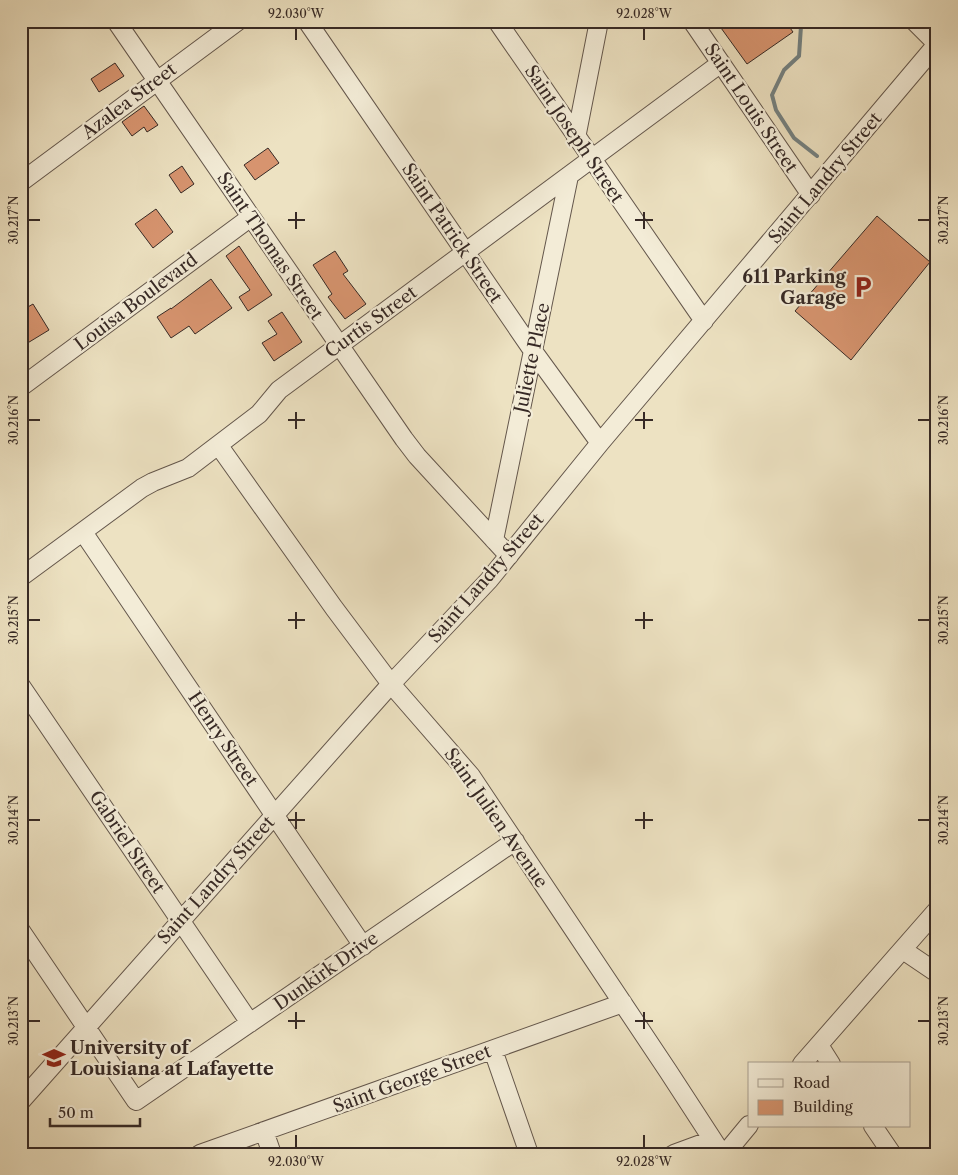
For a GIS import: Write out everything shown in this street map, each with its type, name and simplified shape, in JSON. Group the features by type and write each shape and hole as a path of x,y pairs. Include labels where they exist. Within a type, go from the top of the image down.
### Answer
{"street":[{"name":"Saint Thomas Street","path":"116,21 338,345 413,450 509,556"},
{"name":"Azalea Street","path":"21,182 238,21"},
{"name":"Saint Patrick Street","path":"307,21 533,351 600,443"},
{"name":"Saint Joseph Street","path":"497,21 704,321"},
{"path":"576,138 599,21"},
{"name":"Saint Louis Street","path":"692,21 811,195"},
{"path":"914,21 937,44"},
{"name":"Saint Landry Street","path":"21,1101 391,684 462,610 509,556 600,443 937,44"},
{"name":"Curtis Street","path":"21,577 142,488 188,468 219,446 259,414 279,390 721,63"},
{"name":"Juliette Place","path":"494,540 569,176"},
{"name":"Louisa Boulevard","path":"21,387 251,217"},
{"name":"Saint Julien Avenue","path":"219,446 334,608 391,684 471,776 720,1149"},
{"name":"Henry Street","path":"83,532 363,946"},
{"name":"Gabriel Street","path":"21,686 250,1023"},
{"name":"Dunkirk Drive","path":"87,1027 136,1100 515,841"},
{"path":"804,1062 937,910"},
{"path":"21,931 87,1027"},
{"path":"903,950 937,973"},
{"name":"Saint George Street","path":"200,1154 622,1003"},
{"path":"819,1045 830,1062"},
{"path":"493,1050 529,1154"},
{"path":"674,1154 720,1149 748,1126"},
{"path":"874,1128 892,1154"},
{"path":"264,1131 272,1154"}],"building":[{"path":"716,21 785,21 793,32 747,64"},
{"path":"115,63 124,76 99,92 91,79"},
{"path":"144,106 158,125 147,132 144,127 132,136 122,122"},
{"path":"268,148 279,163 255,180 244,165"},
{"path":"182,166 194,184 181,193 169,175"},
{"path":"156,209 173,232 153,248 135,224"},
{"name":"611 Parking Garage","path":"877,216 930,262 851,360 795,311"},
{"path":"239,246 272,295 248,311 239,297 250,290 226,256"},
{"path":"335,251 348,271 343,274 366,304 345,319 328,297 332,294 313,265"},
{"path":"211,279 232,308 195,334 189,326 171,338 157,317 171,309"},
{"path":"33,304 49,330 21,347 21,311"},
{"path":"282,312 302,342 274,361 262,343 277,334 268,321"}],"waterway":[{"path":"804,21 801,26 799,56 784,70 772,95 776,110 794,138 817,156"},
{"path":"932,447 937,461"}],"place":[{"name":"611 Parking Garage","path":"863,287"},
{"name":"University of Louisiana at Lafayette","path":"54,1058"}]}
